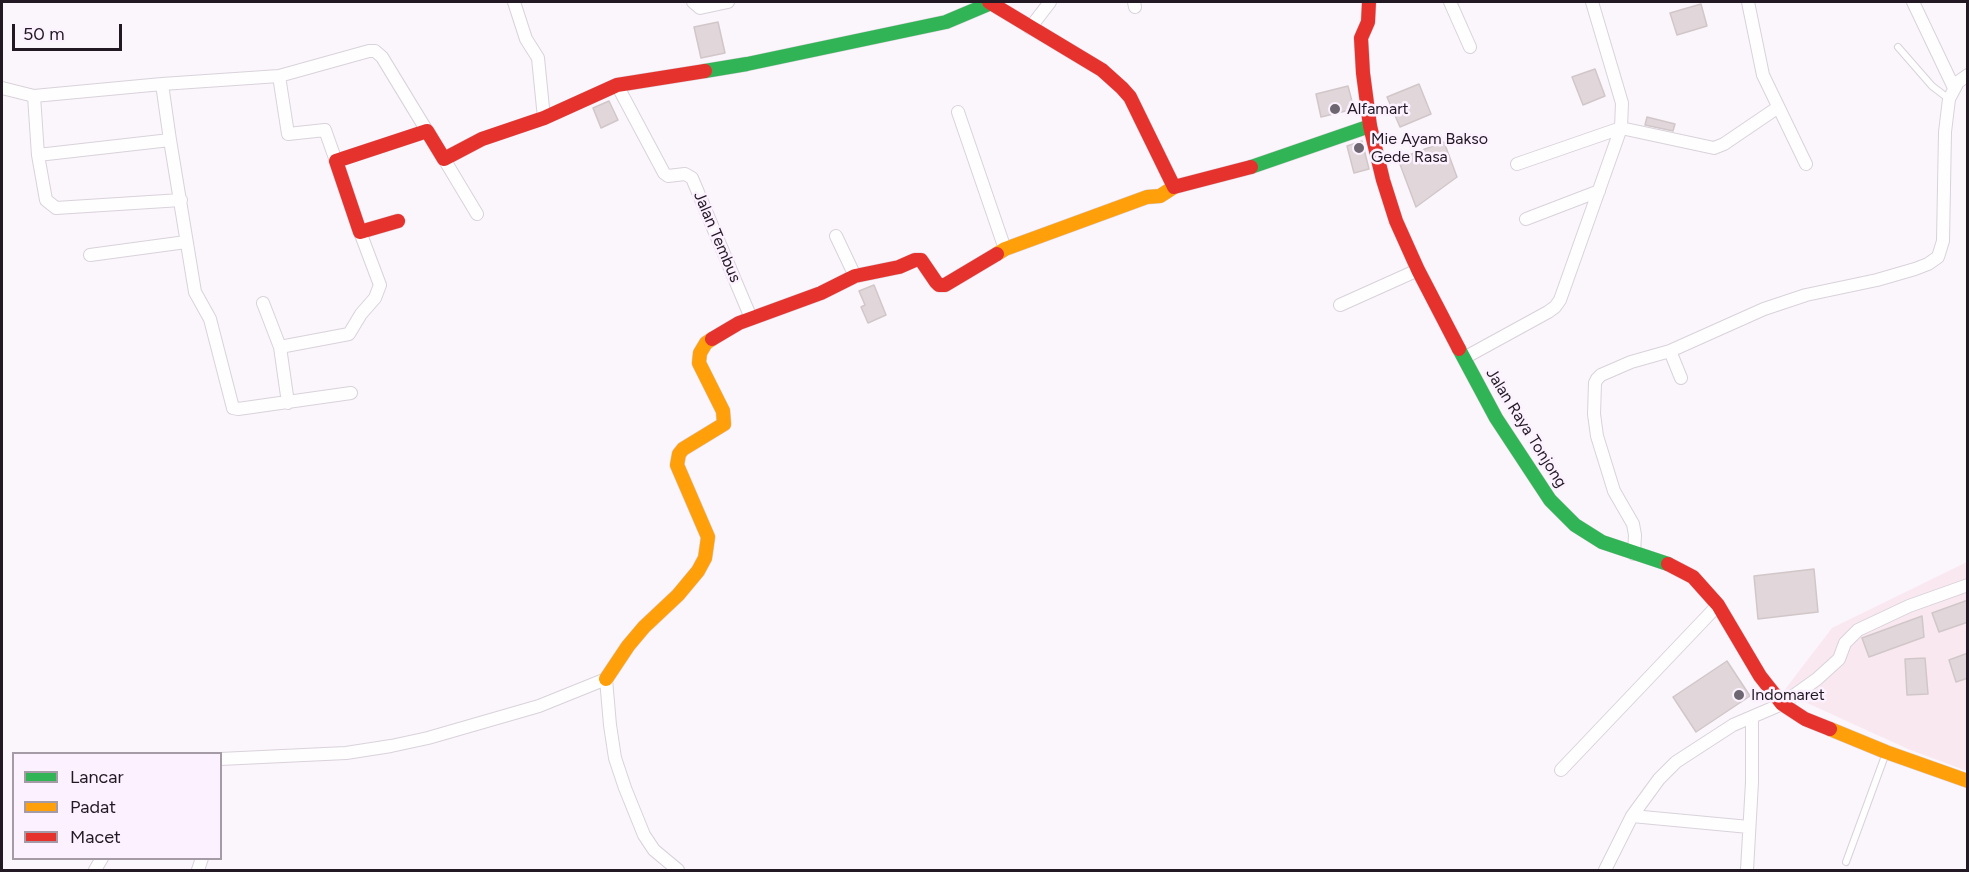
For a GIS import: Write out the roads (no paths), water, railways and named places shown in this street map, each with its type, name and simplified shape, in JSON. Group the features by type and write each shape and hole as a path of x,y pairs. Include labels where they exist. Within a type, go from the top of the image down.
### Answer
{"street":[{"path":"514,2 526,39 538,58 544,118"},
{"path":"693,2 700,8 728,2"},
{"path":"444,159 482,139 544,118 617,85 747,64 946,22 990,2 1102,70 1126,93 1152,138 1174,187"},
{"path":"1030,28 1050,2"},
{"name":"Jalan Raya Tonjong","path":"1369,2 1368,22 1361,38 1370,126 1396,221 1418,270 1496,418 1550,500 1563,515 1587,534 1635,554 1667,563 1683,571 1700,584 1718,605 1760,676 1782,704 1806,719 1886,752 1968,781"},
{"path":"1450,2 1470,47"},
{"path":"1464,358 1558,304 1599,191 1621,128 1622,103 1592,2"},
{"path":"1748,2 1763,75 1806,164"},
{"path":"1635,554 1633,524 1614,491 1594,414 1595,383 1601,375 1631,362 1670,351 1784,302 1896,275 1928,264 1938,257 1943,241 1945,132 1951,94 1913,2"},
{"path":"2,88 34,96 279,76 375,51 382,57 477,214"},
{"path":"1951,94 1968,75"},
{"path":"279,76 288,134 325,129 380,285 375,298 358,318 349,334 280,347"},
{"path":"162,84 195,292 210,319 233,408 288,403 351,393"},
{"name":"Jalan Tembus","path":"617,85 664,173 671,177 685,174 692,178 751,318"},
{"path":"34,96 38,155 46,200 51,207 181,200"},
{"path":"1517,164 1621,128 1714,148 1724,144 1777,108"},
{"path":"958,112 1005,249"},
{"path":"222,759 346,753 391,746 469,727 539,706 606,679 628,646 644,627 678,595 698,571 705,558 708,537 679,471 677,460 682,449 724,424 723,411 700,369 699,358 702,348 717,334 751,318 821,293 855,276 899,267 918,259 923,262 939,285 945,285 1005,249 1147,197 1160,196 1174,187 1259,165 1370,126"},
{"path":"336,161 427,131"},
{"path":"38,155 170,140"},
{"path":"1526,219 1599,191"},
{"path":"360,232 398,221"},
{"path":"836,236 855,276"},
{"path":"90,255 186,242"},
{"path":"1340,305 1418,270"},
{"path":"263,303 280,347 288,403"},
{"path":"1670,351 1682,378"},
{"path":"1605,870 1632,816 1659,779 1676,762 1732,725 1782,704 1833,666 1839,659 1845,643 1858,630 1909,606 1968,585"},
{"path":"1561,770 1718,605"},
{"path":"606,679 615,758 631,804 644,835 654,850 678,870"},
{"path":"1747,870 1752,782 1752,717"},
{"path":"1632,816 1749,827"}],"lane":[{"path":"1898,46 1932,86 1951,94"},
{"path":"1846,862 1886,752"}],"place":[{"name":"Alfamart","path":"1335,109"},
{"name":"Mie Ayam Bakso Gede Rasa","path":"1359,148"},
{"name":"Indomaret","path":"1739,695"}]}
